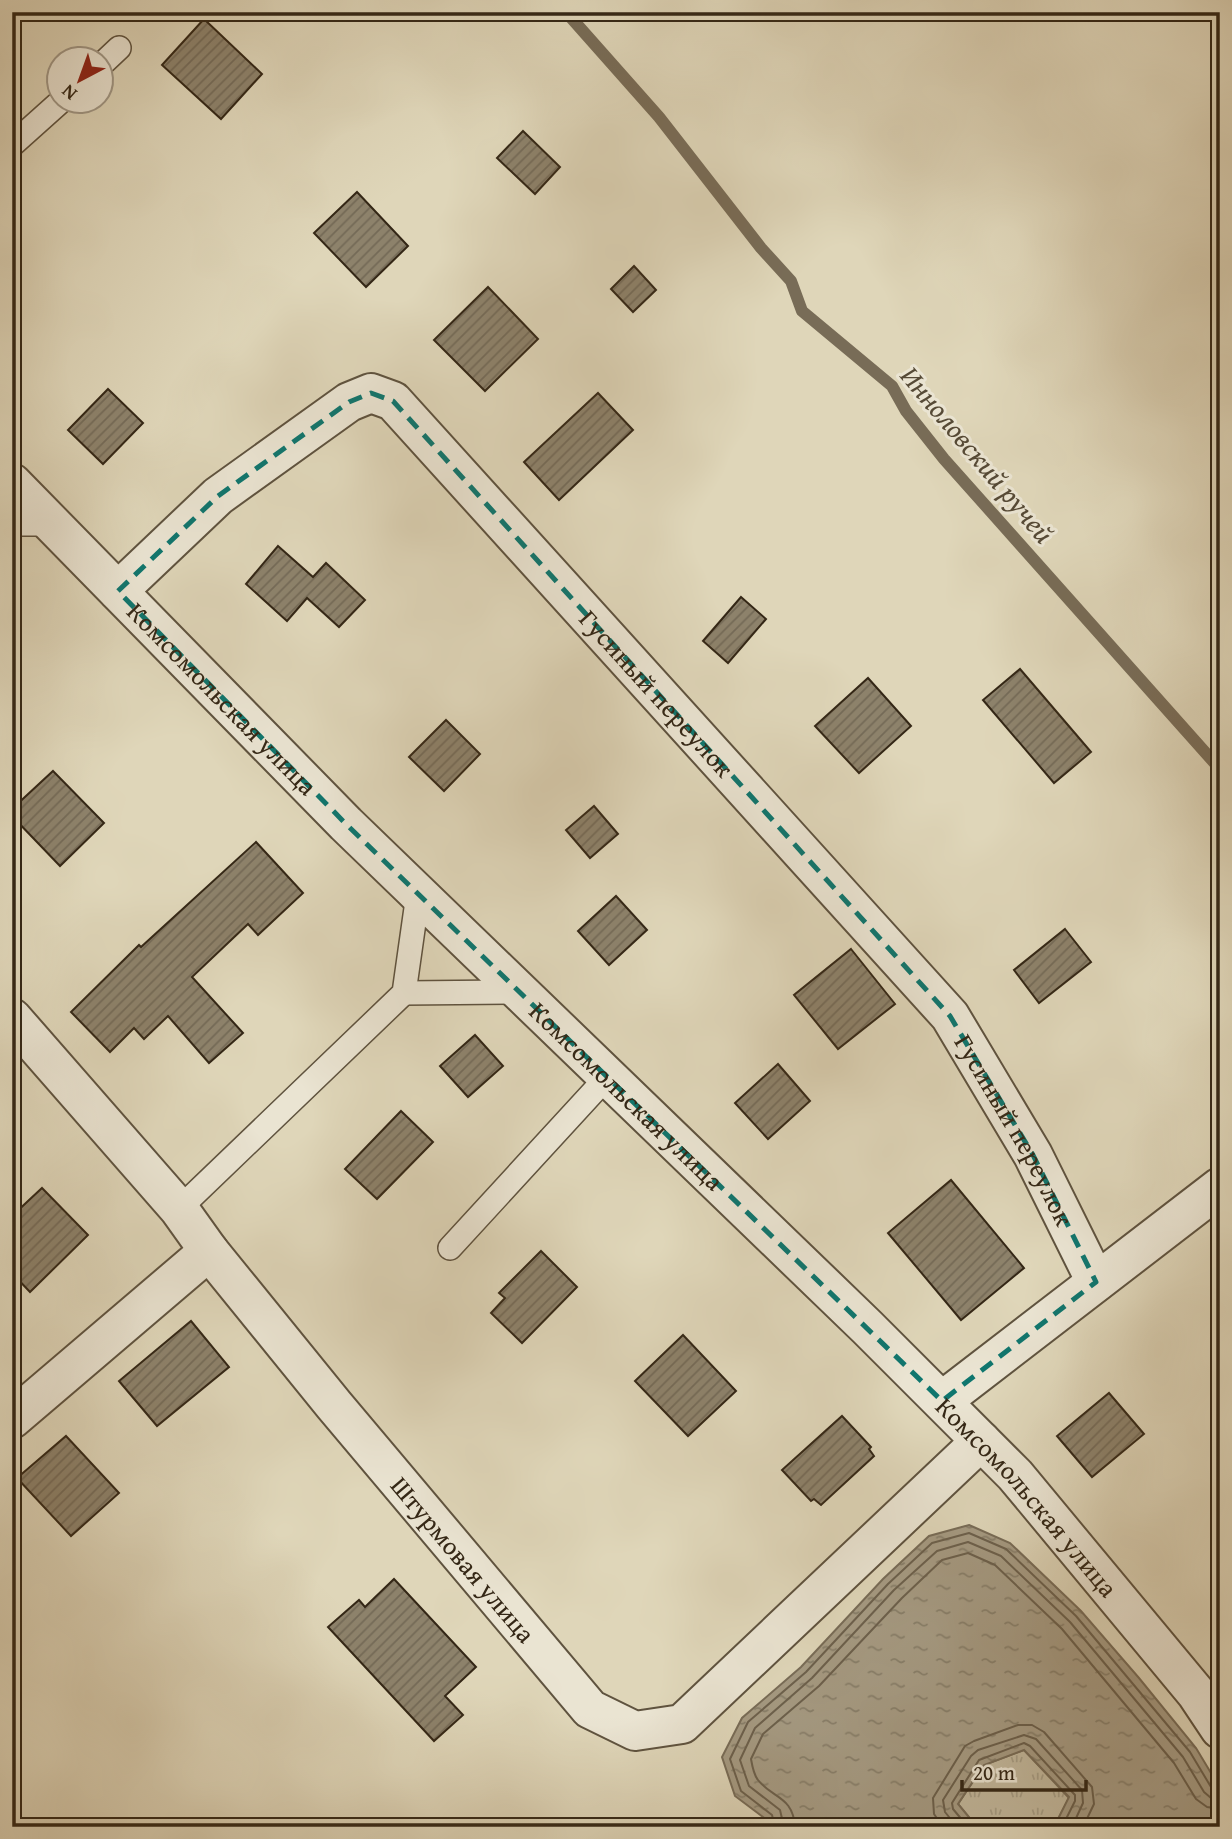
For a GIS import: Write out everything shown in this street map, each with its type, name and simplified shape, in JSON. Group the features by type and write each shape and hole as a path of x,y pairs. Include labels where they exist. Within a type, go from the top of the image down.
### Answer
{"street":[{"name":"Гусиный переулок","path":"118,591 218,496 349,402 371,393 393,401 950,1016 1033,1155 1096,1282"},
{"name":"Комсомольская улица","path":"12,483 346,824 942,1401 1015,1475 1196,1693 1220,1729"},
{"name":"Штурмовая улица","path":"12,1018 179,1209 209,1251 334,1405 590,1709 635,1731 682,1724 981,1441"},
{"path":"942,1401 1220,1187"},
{"path":"12,1419 209,1251"}],"lane":[{"path":"116,51 119,48"},
{"path":"12,145 46,115"},
{"path":"12,524 53,524"},
{"path":"179,1209 404,993 418,894"},
{"path":"404,993 518,992"},
{"path":"450,1248 607,1077"}],"highlighted area":[{"path":"371,393 393,401 950,1016 1033,1155 1096,1282 942,1401 346,824 118,591 218,496 349,402"}],"green space":[{"path":"1024,1750 1069,1798 1054,1827 977,1827 958,1804 984,1765"}],"water":[{"path":"969,1525 1010,1543 1081,1611 1139,1678 1196,1748 1220,1788 1220,1827 1054,1827 1069,1797 1024,1750 984,1765 958,1804 977,1827 769,1827 767,1820 735,1796 722,1757 742,1718 801,1667 883,1579 929,1536"}],"building":[{"path":"204,19 262,74 221,119 162,65"},
{"path":"523,131 560,167 535,194 497,158"},
{"path":"357,192 408,246 366,287 314,233"},
{"path":"634,266 656,290 633,312 611,289"},
{"path":"488,287 538,339 485,391 434,340"},
{"path":"108,389 143,423 103,464 68,430"},
{"path":"598,393 633,430 559,500 524,462"},
{"path":"278,546 313,577 326,563 365,600 339,627 307,598 287,621 246,584"},
{"path":"741,597 766,619 728,663 703,641"},
{"path":"1020,669 1091,752 1054,783 983,700"},
{"path":"868,678 911,726 859,773 815,726"},
{"path":"446,720 480,754 444,791 409,757"},
{"path":"53,771 104,823 60,866 12,816 12,809"},
{"path":"594,806 618,834 590,858 566,830"},
{"path":"256,842 303,893 258,935 248,924 192,977 243,1033 209,1063 168,1016 144,1039 134,1028 110,1052 71,1012 139,945 141,947"},
{"path":"616,896 647,930 609,965 578,931"},
{"path":"1065,929 1091,962 1039,1003 1014,970"},
{"path":"851,949 895,1004 838,1049 794,995"},
{"path":"475,1035 503,1066 468,1097 440,1066"},
{"path":"778,1064 810,1101 768,1139 735,1103"},
{"path":"401,1111 433,1142 377,1199 345,1169"},
{"path":"951,1180 1024,1268 961,1320 888,1233"},
{"path":"42,1188 88,1235 30,1292 12,1273 12,1216"},
{"path":"541,1251 577,1287 522,1343 491,1313 505,1298 499,1293"},
{"path":"191,1321 229,1367 157,1426 119,1381"},
{"path":"683,1335 736,1391 688,1436 635,1381"},
{"path":"1109,1393 1144,1434 1092,1477 1057,1436"},
{"path":"842,1416 871,1447 869,1449 874,1456 821,1505 814,1499 811,1501 782,1470"},
{"path":"66,1436 119,1493 71,1536 17,1478"},
{"path":"394,1579 476,1667 445,1696 463,1715 434,1741 328,1627 359,1600 365,1607"}],"waterway":[{"name":"Инноловский ручей","path":"566,12 659,117 761,248 791,281 802,311 892,386 906,411 944,459 1220,769"}]}
